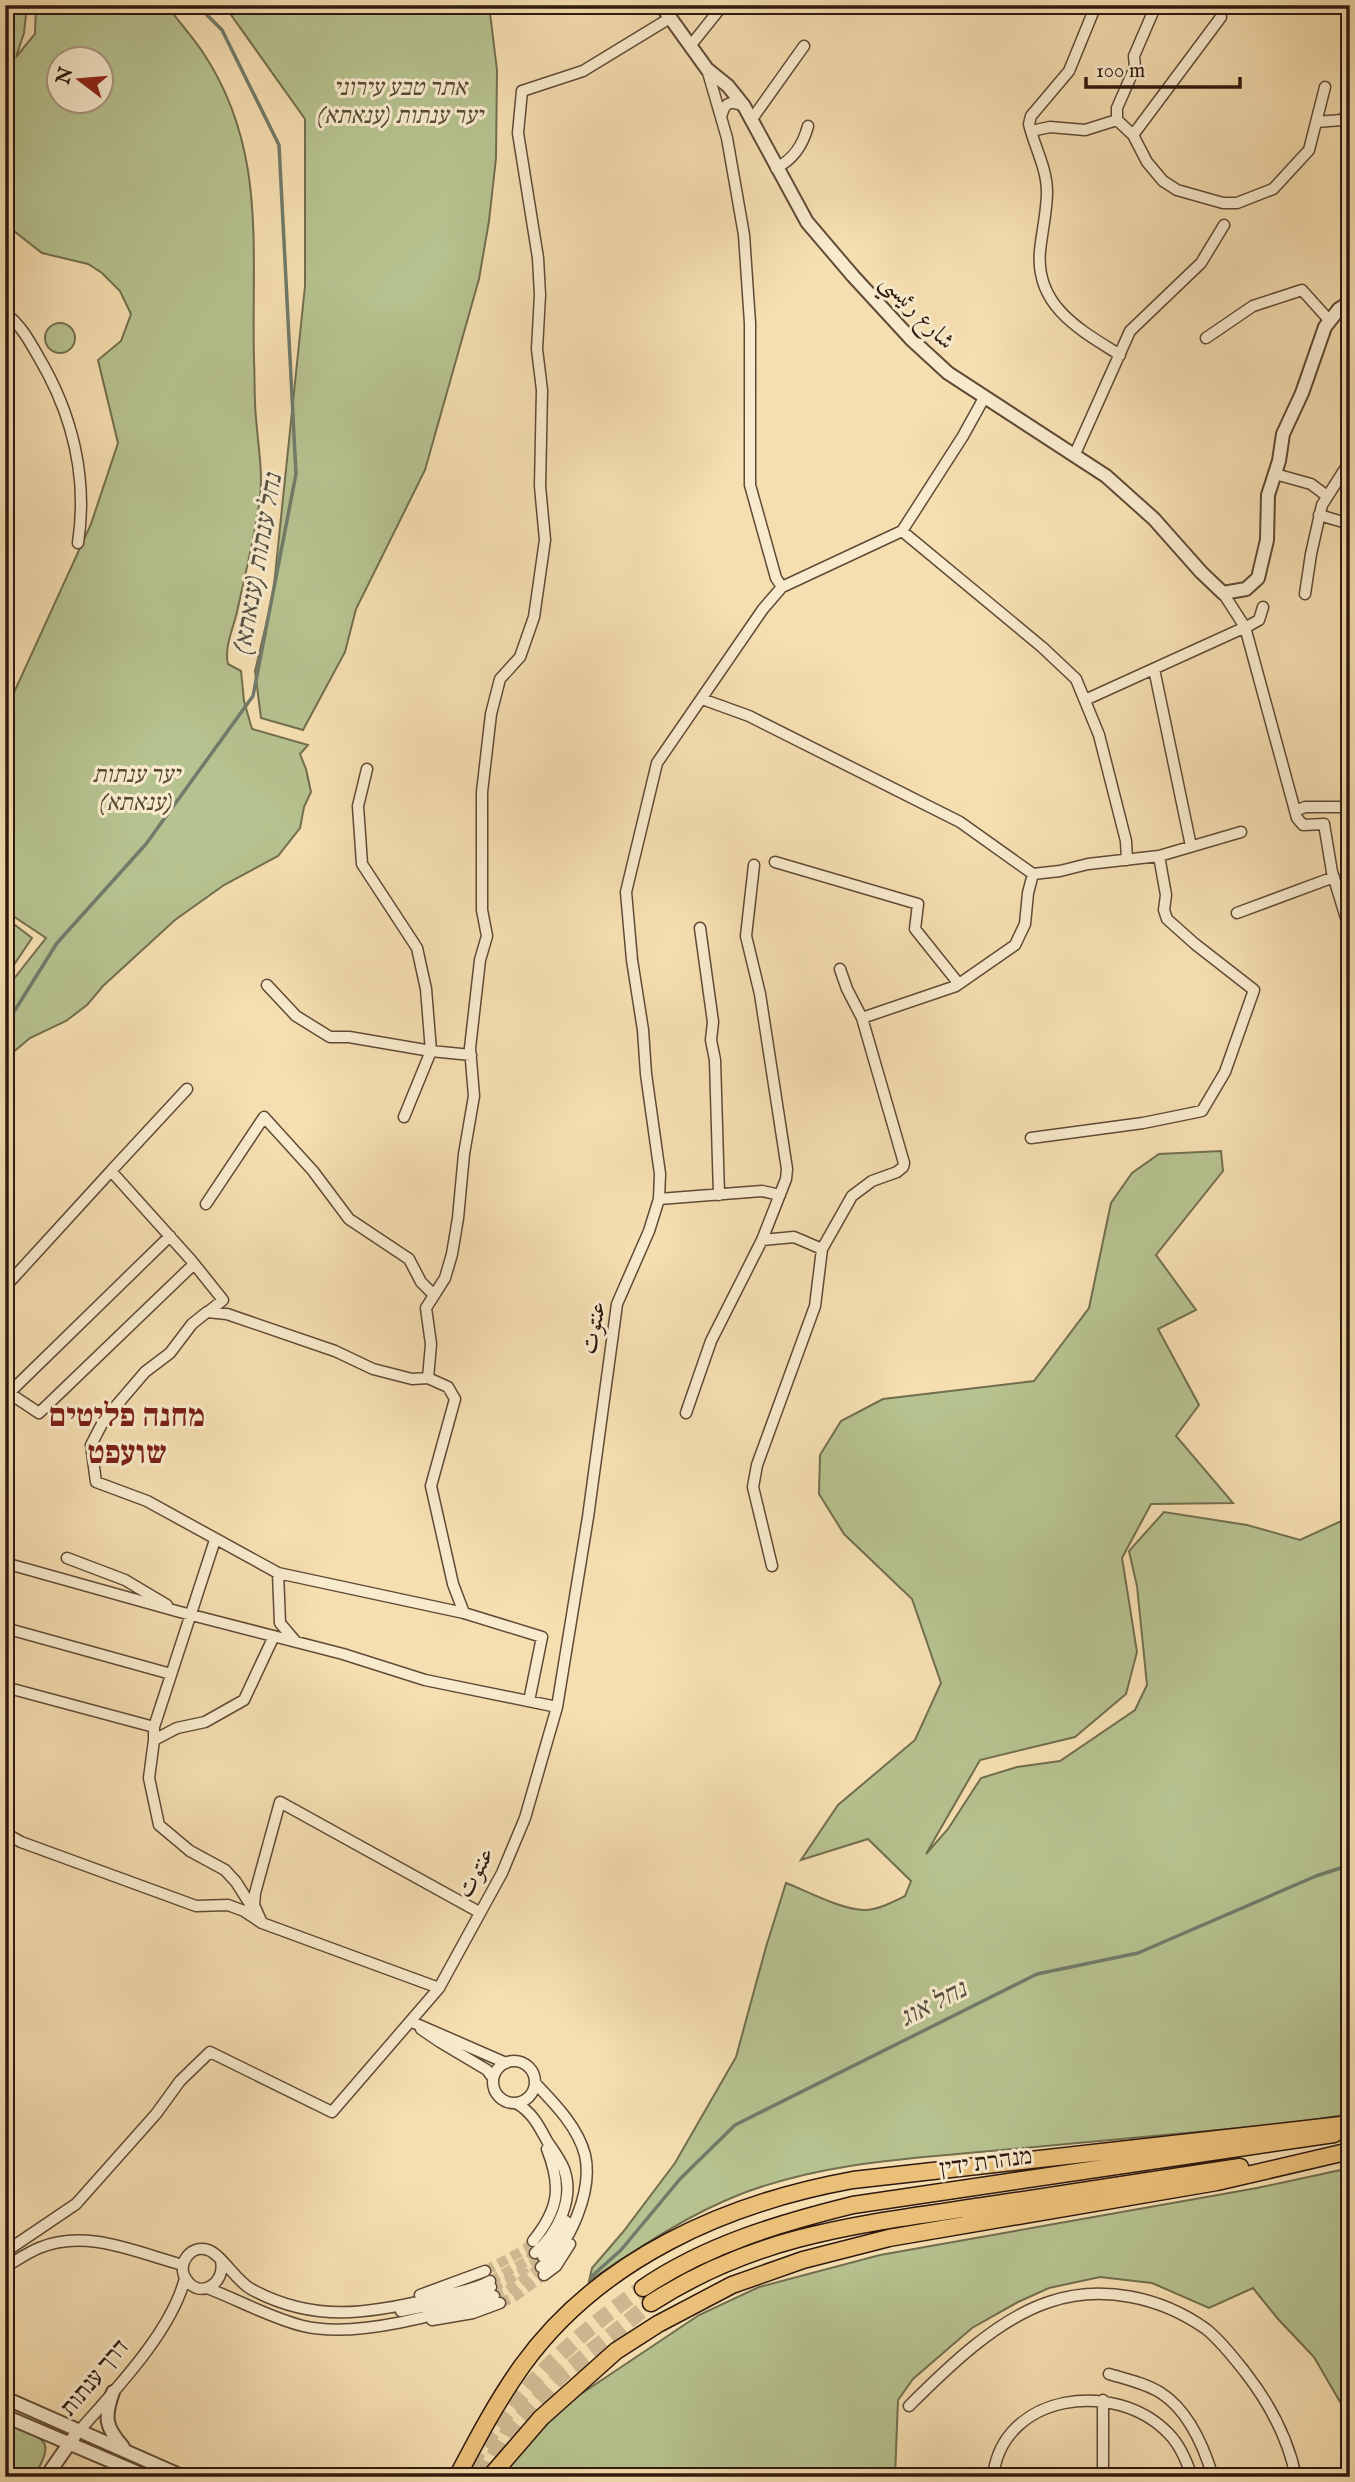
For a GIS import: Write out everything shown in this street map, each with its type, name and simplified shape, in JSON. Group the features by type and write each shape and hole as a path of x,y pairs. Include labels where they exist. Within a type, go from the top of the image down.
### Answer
{"highway":[{"path":"457,2477 486,2423 522,2366 553,2329 579,2304 643,2254 737,2212 800,2190 853,2180 1350,2124"},
{"name":"מנהרת ידין","path":"1322,2156 847,2226 745,2254 647,2295 686,2261 785,2222 853,2206 1350,2132"},
{"path":"490,2477 533,2425 616,2351 658,2324 732,2285 803,2260 889,2238 1217,2182 1350,2151"}],"street":[{"name":"شارع رئيسي","path":"661,5 707,69 728,86 744,106 807,222 853,276 931,358 984,398 1106,477 1137,503 1223,593"},
{"path":"691,45 723,5"},
{"path":"1096,5 1069,71 1031,116 1031,131 1045,174 1047,191 1040,269 1044,283 1060,313 1073,326 1120,355"},
{"path":"1156,5 1134,56 1135,67 1117,108 1117,120 1133,135 1147,162 1163,181 1177,190 1231,204 1247,201 1273,189 1309,150 1325,87"},
{"path":"1133,135 1221,17"},
{"path":"428,1378 431,1344 426,1308 445,1278 458,1218 464,1154 474,1096 471,1055 478,970 487,936 482,910 482,792 489,726 500,679 520,657 534,617 545,540 540,486 542,390 537,349 539,270 518,133 522,91 583,71 670,18"},
{"path":"752,119 804,46"},
{"path":"707,69 722,114 744,235 750,323 750,485 776,578 782,587 902,531 984,398"},
{"path":"722,114 723,108 730,103 744,106"},
{"path":"1316,122 1342,120 1350,110"},
{"path":"1031,131 1051,127 1085,130 1117,120"},
{"path":"776,168 793,157 803,142 808,126"},
{"path":"1074,456 1130,331 1201,263 1224,225"},
{"path":"1206,338 1253,306 1303,290 1330,321"},
{"path":"1350,302 1339,309 1330,321 1288,421 1268,495 1267,540 1258,578 1246,589 1223,593 1245,627 1295,811 1303,825 1324,824 1334,877 1350,931"},
{"path":"5,313 23,332 50,376 68,422 79,472 82,502 78,543"},
{"path":"1305,594 1319,515 1350,461"},
{"path":"1275,474 1311,484 1328,496"},
{"path":"1319,515 1350,524"},
{"path":"902,531 1042,647 1076,680 1099,735 1126,841 1127,860"},
{"name":"عنتوت","path":"5,2252 76,2204 156,2114 180,2081 209,2052 332,2112 439,1988 502,1873 525,1818 557,1707 588,1517 617,1304 649,1231 659,1199 660,1174 632,960 626,892 657,763 782,587"},
{"path":"1085,701 1259,620 1263,607"},
{"path":"1154,669 1191,846"},
{"path":"702,699 749,716 960,822 1033,874 1158,856 1241,832"},
{"path":"368,769 358,806 362,864 417,948 426,989 431,1051 404,1117"},
{"path":"1295,811 1306,807 1350,807"},
{"path":"1031,1138 1143,1123 1202,1111 1224,1072 1254,990 1167,919 1164,910 1166,895 1158,856"},
{"path":"775,862 918,904 915,929 959,984"},
{"path":"686,1413 711,1341 762,1240 786,1179 787,1168 760,994 746,936 754,865"},
{"path":"862,1018 959,984 1015,945 1025,924 1033,874"},
{"path":"1237,913 1334,877"},
{"path":"700,928 713,1022 711,1040 715,1060 719,1195"},
{"path":"772,1566 753,1488 757,1465 815,1306 822,1249 852,1196 872,1181 897,1172 904,1163 878,1066 862,1018 847,989 841,970"},
{"path":"267,985 296,1016 330,1037 349,1037 471,1055"},
{"path":"5,1287 187,1089"},
{"path":"206,1204 264,1117 313,1171 349,1219 409,1259 421,1282 435,1295"},
{"path":"111,1171 223,1300 192,1324 170,1353 145,1371 104,1420 91,1445 96,1482 147,1501 278,1573 464,1613 542,1637 529,1701"},
{"path":"659,1199 762,1191 780,1195"},
{"path":"170,1236 7,1392 39,1413 194,1264"},
{"path":"762,1240 794,1237 822,1249"},
{"path":"207,1312 227,1314 335,1351 373,1369 412,1379 428,1378 449,1387 455,1399 431,1486 453,1584 464,1613"},
{"path":"215,1540 184,1613 171,1674 155,1727 149,1778 159,1825 190,1851 225,1870 236,1882 262,1923"},
{"path":"67,1558 125,1580 184,1613"},
{"path":"5,1563 343,1654 425,1680 557,1707"},
{"path":"278,1573 281,1623 296,1642"},
{"path":"5,1628 171,1674"},
{"path":"154,1740 177,1728 205,1722 244,1700 274,1636"},
{"path":"5,1687 155,1727"},
{"path":"262,1923 254,1905 255,1893 280,1802 479,1913"},
{"path":"5,1833 21,1842 196,1906 228,1905 244,1911 262,1923 439,1988"},
{"path":"412,2022 506,2063"},
{"path":"412,2022 487,2070 493,2078 497,2095 503,2100 516,2103 531,2114 537,2123 564,2170 571,2195 568,2216 561,2235 541,2263 556,2266 570,2244 586,2179 585,2155 565,2116 535,2083 533,2073 526,2065 517,2061 506,2063 497,2070 493,2078"},
{"path":"516,2103 528,2098 535,2083"},
{"path":"533,2241 550,2217 557,2182 537,2123"},
{"path":"5,2267 40,2248 59,2243 89,2241 115,2244 183,2265"},
{"path":"201,2249 213,2252 241,2283 273,2300 322,2313 404,2311 463,2299 492,2287 473,2313 444,2319 325,2330 304,2326 204,2288 194,2287 185,2278 183,2265 189,2254 201,2249"},
{"path":"204,2288 214,2285 222,2274 221,2261"},
{"name":"דרך ענתות","path":"46,2477 68,2442 138,2363 175,2304 185,2278"},
{"path":"348,2313 377,2310 492,2287"},
{"name":"דרך ענתות","path":"175,2304 204,2288"},
{"path":"909,2406 953,2364 1031,2309 1069,2297 1108,2294 1129,2296 1177,2311 1208,2331 1233,2357 1259,2390 1276,2419 1289,2448 1296,2477"},
{"path":"1109,2374 1140,2382 1161,2393 1174,2404 1201,2443 1213,2477"},
{"path":"113,2392 106,2412 108,2424 111,2434 125,2450"},
{"path":"5,2398 184,2477"},
{"path":"993,2477 1004,2444 1026,2420 1044,2410 1080,2400 1103,2400 1142,2412 1170,2434 1192,2477"},
{"path":"1103,2400 1103,2477"},
{"path":"5,2416 148,2477"}],"green space":[{"name":"יער ענתות (ענאתא)","path":"5,5 27,5 24,33 16,57 35,34 36,5 166,5 202,51 223,88 238,125 252,201 255,411 261,488 253,541 228,645 228,664 241,671 244,701 252,729 308,745 300,754 311,792 304,807 300,828 278,856 224,885 175,920 103,986 87,1005 66,1021 30,1038 5,1059 5,990 46,938 10,914 5,921 5,704 12,697 91,524 118,443 98,360 121,341 131,314 120,291 102,273 88,264 42,253 5,224"},
{"name":"אתר טבע עירוני יער ענתות (ענאתא)","path":"224,5 489,5 497,70 496,158 479,279 425,470 356,609 345,652 303,730 261,718 255,671 273,595 305,286 305,119"},
{"path":"60,323 66,324 74,332 74,344 66,352 60,353 54,352 46,344 45,338 46,332 54,324"},
{"path":"15,925 32,938 5,978 5,938"},
{"path":"1221,1151 1223,1171 1156,1255 1196,1310 1158,1329 1199,1405 1176,1436 1233,1503 1151,1504 1122,1558 1137,1652 1126,1694 1075,1737 980,1760 926,1854 948,1829 981,1778 1017,1767 1060,1761 1135,1710 1147,1685 1137,1586 1129,1551 1164,1512 1247,1525 1300,1540 1350,1517 1350,2114 1293,2123 903,2159 804,2175 741,2194 701,2212 589,2281 592,2268 675,2163 736,2057 786,1883 835,1904 869,1910 905,1896 911,1881 868,1839 801,1860 838,1805 915,1740 941,1683 912,1599 844,1534 819,1494 820,1455 841,1421 883,1399 1034,1381 1089,1308 1111,1203 1132,1173 1159,1154"},
{"path":"1350,2168 1350,2419 1314,2357 1253,2288 1209,2308 1152,2283 1100,2277 1049,2288 1018,2302 972,2328 913,2379 898,2400 895,2477 504,2477 520,2450 551,2414 699,2315 759,2287 880,2255 1257,2188"},
{"path":"5,2423 36,2436 45,2446 45,2454 33,2477 13,2477 5,2470"}],"waterway":[{"name":"נחל ענתות (ענאתא)","path":"5,1026 57,943 146,844 253,696 296,474 279,145 222,30 197,5"},
{"name":"נחל אוג","path":"592,2276 621,2250 680,2179 735,2125 1037,1974 1138,1953 1316,1876 1350,1865"}],"tunnel":[{"path":"485,2271 526,2249 533,2241"},
{"path":"490,2281 527,2261 535,2253"},
{"path":"492,2287 543,2257"},
{"path":"494,2296 505,2292 541,2267"},
{"path":"500,2303 514,2297 544,2275"},
{"path":"470,2465 514,2405 547,2367 602,2318 643,2288"},
{"path":"482,2477 508,2432 559,2377 651,2303"}],"district":[{"name":"מחנה פליטים שועפט","path":"127,1436"}]}
